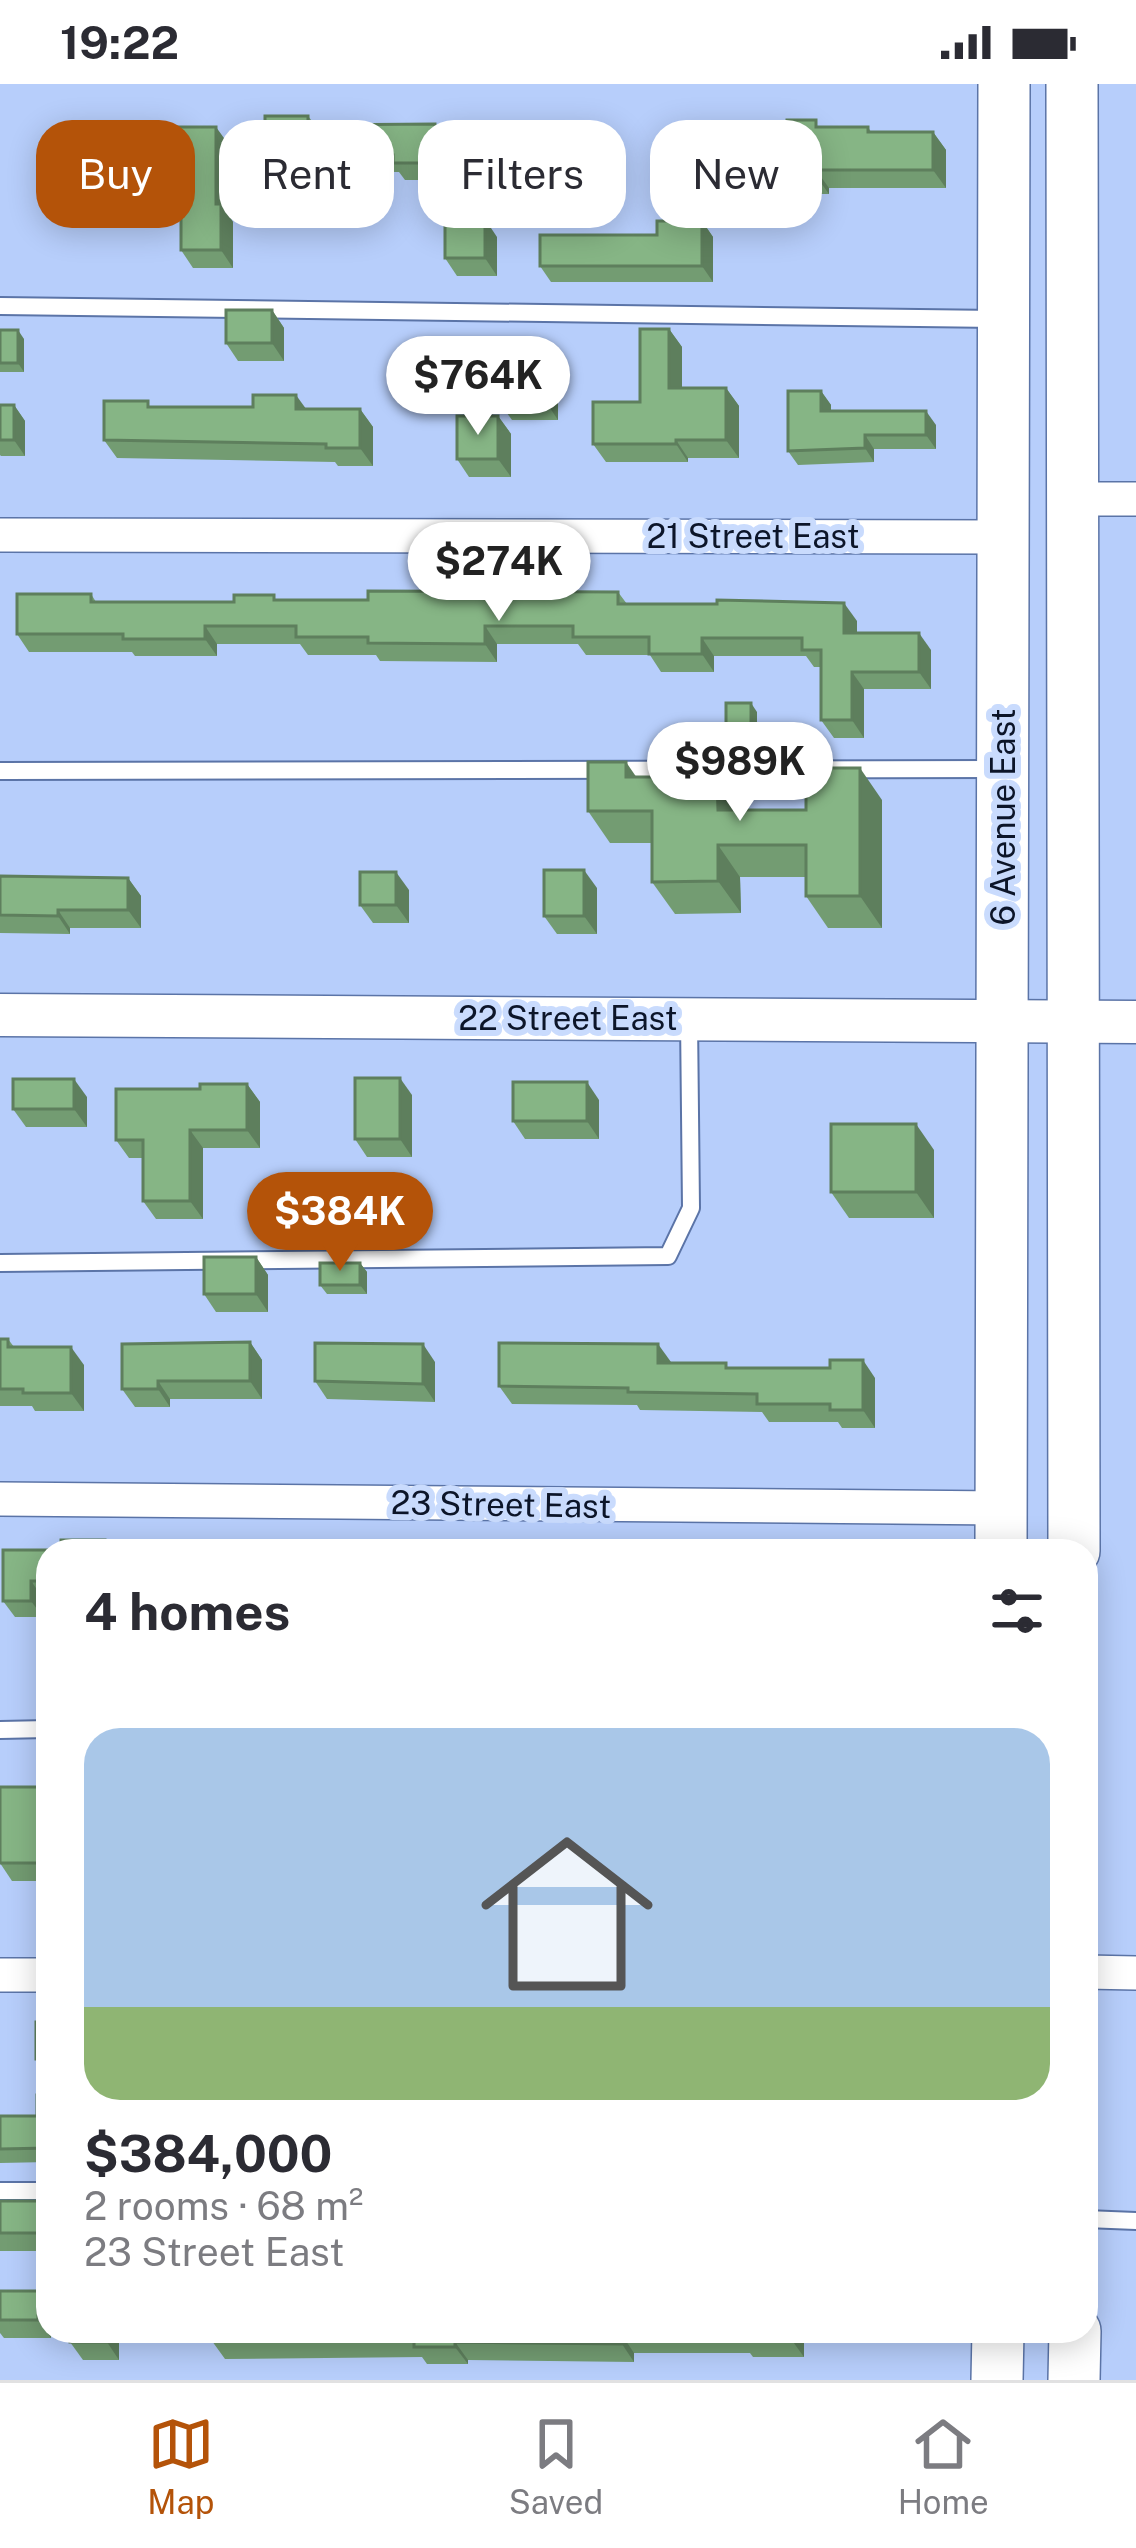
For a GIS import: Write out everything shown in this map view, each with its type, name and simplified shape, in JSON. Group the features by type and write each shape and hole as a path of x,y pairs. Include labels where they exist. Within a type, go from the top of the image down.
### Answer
{"main road":[{"name":"6 Avenue East","path":"1002,1530 1004,84"},
{"name":"6 Avenue East","path":"1072,84 1074,1539"},
{"path":"998,2343 998,2380"},
{"path":"1075,2343 1075,2380"}],"street":[{"path":"1071,499 1136,499"},
{"name":"21 Street East","path":"0,535 1001,537"},
{"name":"22 Street East","path":"0,1015 1136,1022"},
{"name":"23 Street East","path":"0,1499 1002,1530"},
{"path":"1098,1972 1136,1973"},
{"path":"0,1976 36,1975"}],"lane":[{"path":"0,306 1004,319"},
{"path":"0,771 1004,769"},
{"path":"0,1263 668,1256 691,1208 689,1019"},
{"path":"0,1730 36,1730"},
{"path":"0,2191 36,2191"},
{"path":"1098,2219 1136,2221"}],"building":[{"path":"265,116 308,116 308,120 265,120"},
{"path":"394,124 418,124 418,163 394,163"},
{"path":"195,127 216,127 221,250 181,250 181,228 195,228"},
{"path":"822,127 933,132 933,170 822,170"},
{"path":"445,228 485,228 485,258 445,258"},
{"path":"657,228 702,228 702,266 540,266 540,235 657,235"},
{"path":"226,310 272,310 272,343 226,343"},
{"path":"640,329 669,329 669,388 726,388 726,440 593,444 593,402 640,402"},
{"path":"0,330 18,330 18,363 0,363"},
{"path":"499,367 546,367 546,402 499,402"},
{"path":"788,391 821,391 821,411 926,411 926,435 865,435 865,448 788,451"},
{"path":"253,395 296,395 296,409 360,409 360,448 104,440 104,401 148,401 148,407 253,407"},
{"path":"0,405 14,405 14,440 0,440"},
{"path":"457,416 498,416 498,459 457,459"},
{"path":"368,591 618,592 618,604 844,603 844,633 919,633 919,672 852,672 852,720 821,720 821,650 802,650 802,638 702,638 702,654 649,654 649,637 573,637 573,626 485,626 485,644 296,637 296,626 205,626 205,639 17,634 17,594 91,594 91,602 234,602 234,595 368,600"},
{"path":"726,703 751,703 751,735 726,735"},
{"path":"588,762 626,762 626,777 717,777 718,810 806,810 806,768 860,768 860,896 806,896 806,845 718,845 718,881 652,882 652,811 588,811"},
{"path":"544,870 584,870 584,916 544,916"},
{"path":"360,872 396,872 396,905 360,905"},
{"path":"0,876 128,878 128,910 0,915"},
{"path":"355,1078 400,1078 400,1139 355,1139"},
{"path":"13,1079 74,1079 74,1109 13,1109"},
{"path":"513,1082 587,1082 587,1121 513,1121"},
{"path":"200,1084 247,1084 247,1130 190,1130 190,1201 143,1201 143,1140 116,1140 116,1089 200,1089"},
{"path":"831,1124 916,1124 916,1192 831,1192"},
{"path":"204,1257 256,1257 256,1294 204,1294"},
{"path":"320,1263 360,1263 360,1285 320,1285"},
{"path":"0,1339 8,1339 8,1347 71,1347 71,1393 0,1389"},
{"path":"250,1342 250,1381 158,1381 158,1389 122,1389 122,1344"},
{"path":"315,1343 423,1344 423,1384 315,1381"},
{"path":"499,1343 658,1344 658,1363 726,1363 726,1368 830,1368 830,1360 863,1360 863,1410 830,1410 830,1404 757,1404 757,1394 499,1386"},
{"path":"3,1550 36,1550 31,1601 3,1601"},
{"path":"0,1787 36,1787 36,1863 0,1863"},
{"path":"0,2116 36,2116 36,2148 0,2149"},
{"path":"0,2201 36,2201 36,2233 0,2233"},
{"path":"0,2291 36,2291 36,2320 0,2320"},
{"path":"414,2343 455,2343 455,2347 414,2347"}]}
